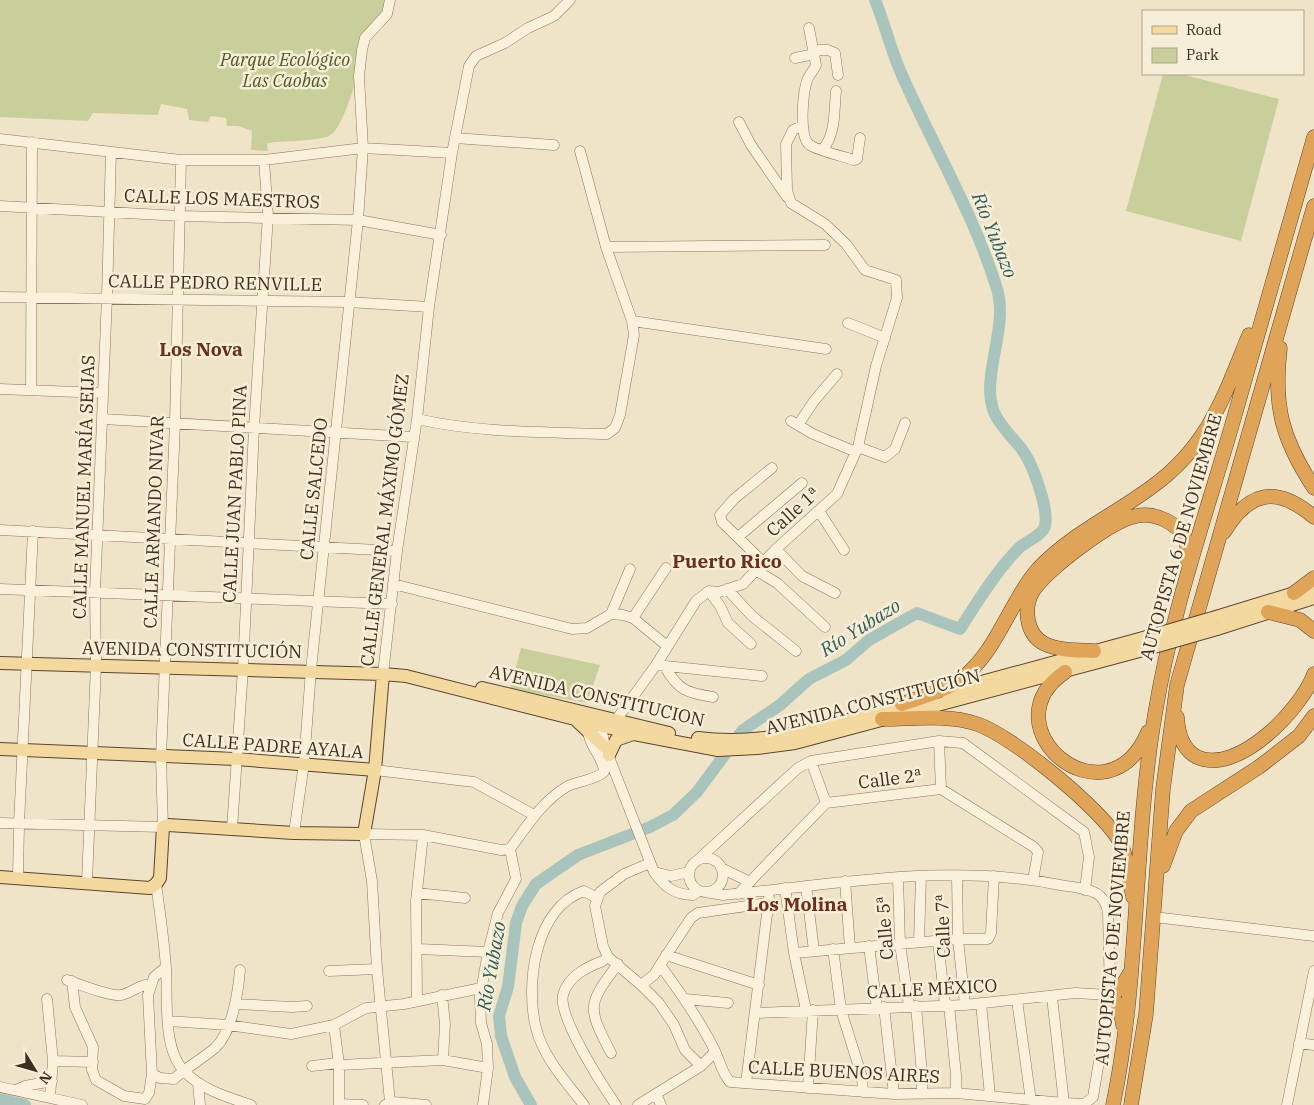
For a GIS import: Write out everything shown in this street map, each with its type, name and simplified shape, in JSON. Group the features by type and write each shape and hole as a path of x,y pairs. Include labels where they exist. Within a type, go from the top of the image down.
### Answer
{"highway":[{"name":"AUTOPISTA 6 DE NOVIEMBRE","path":"1113,1105 1125,1038 1133,968 1144,813 1154,715 1167,652 1188,569 1232,424 1314,137"},
{"name":"AUTOPISTA 6 DE NOVIEMBRE","path":"1134,1104 1146,1014 1163,789 1177,685 1314,206"},
{"path":"1314,227 1287,316 1276,380 1282,423 1289,446 1314,488"},
{"path":"902,704 960,680 984,656 1021,592 1040,568 1064,545 1155,486 1192,451 1218,412 1273,277"},
{"path":"1216,546 1244,506 1264,496 1287,498 1314,517"},
{"path":"1094,651 1054,648 1043,644 1031,629 1027,611 1028,603 1032,592 1050,570 1114,525 1134,516 1145,515 1165,520 1182,534 1186,543 1188,569"},
{"path":"1294,593 1314,578"},
{"path":"1268,612 1300,620 1314,631"},
{"path":"1065,672 1048,686 1038,709 1042,736 1047,745 1060,760 1072,768 1101,772 1127,763 1140,750 1154,715"},
{"path":"1177,685 1178,722 1185,747 1203,759 1214,761 1236,755 1263,737 1302,698 1314,674"},
{"path":"1155,893 1166,853 1176,831 1191,811 1259,767 1299,736 1314,716"},
{"path":"882,719 942,718 976,724 1005,738 1098,813 1120,843 1137,915"},
{"path":"1125,1038 1120,1007 1110,995 1121,988 1133,968"}],"main road":[{"path":"1217,623 1314,587"},
{"path":"1217,623 1268,612 1314,598"},
{"name":"AVENIDA CONSTITUCION","path":"406,676 413,674 433,678 601,724 674,735 720,746 793,739 902,704 1094,651 1145,643 1217,623"},
{"name":"AVENIDA CONSTITUCIÓN","path":"793,739 882,719 1065,672 1145,643"},
{"name":"AVENIDA CONSTITUCIÓN","path":"0,663 243,670 311,670 406,676"},
{"name":"CALLE GENERAL MÁXIMO GÓMEZ","path":"364,834 375,770 383,674"},
{"path":"406,676 575,720 601,724 634,734 720,746"},
{"path":"601,724 608,753"},
{"path":"608,753 616,740 634,734"},
{"name":"CALLE PADRE AYALA","path":"0,749 236,759 375,770"},
{"path":"163,827 168,825 294,833 364,834"},
{"name":"CALLE ARMANDO NIVAR","path":"156,884 160,878 163,827"},
{"path":"0,877 87,882 143,889 156,884"}],"street":[{"name":"CALLE SALCEDO","path":"294,833 304,763 311,670 358,220 363,148 359,76 365,38 388,14 390,0"},
{"name":"CALLE GENERAL MÁXIMO GÓMEZ","path":"383,674 397,551 417,419 429,308 452,153 469,66 476,56 505,43 528,28 554,16 570,0"},
{"path":"809,28 816,65 808,78 802,126 807,142 856,160 860,138"},
{"path":"795,58 828,50 835,54 838,75"},
{"path":"823,149 829,142 832,134 836,91"},
{"path":"739,122 775,182 791,203"},
{"path":"791,203 787,190 786,144 793,130 802,126"},
{"path":"455,138 554,145"},
{"path":"0,140 32,142 181,160 264,160 363,148 452,153"},
{"path":"31,390 33,297 32,142"},
{"path":"417,419 463,428 607,434 615,428 620,415 634,335 632,321 606,247 580,151"},
{"name":"CALLE MANUEL MARÍA SEIJAS","path":"87,882 96,666 95,592 108,297 111,152"},
{"name":"CALLE ARMANDO NIVAR","path":"163,827 162,757 170,594 181,160"},
{"name":"CALLE JUAN PABLO PINA","path":"232,830 243,670 254,428 264,302 268,216 264,160"},
{"name":"Calle 1ª","path":"709,591 719,592 742,584 776,549 837,494 857,450 885,338 898,298 896,280 865,270 856,257 830,229 791,203"},
{"name":"CALLE LOS MAESTROS","path":"0,206 180,216 268,216 358,220 441,235"},
{"path":"606,247 825,245"},
{"name":"CALLE PEDRO RENVILLE","path":"0,297 108,297 264,302 348,302 429,308"},
{"path":"632,321 826,349"},
{"path":"848,323 885,338"},
{"path":"837,374 795,423 857,450 885,457 895,449 905,423"},
{"path":"0,389 103,393"},
{"path":"103,419 336,431 413,437"},
{"path":"772,468 734,499 720,515 722,522 738,537 760,566 825,627"},
{"path":"738,537 802,483"},
{"path":"819,511 844,550"},
{"path":"0,530 397,551"},
{"path":"18,878 33,532"},
{"path":"776,549 802,576 835,594"},
{"path":"633,618 666,568"},
{"path":"393,584 572,629 587,628 611,614 630,569"},
{"path":"0,589 170,594 245,599 319,600 392,604"},
{"path":"727,589 752,616 796,651"},
{"path":"364,834 423,835 501,850 510,848 534,814 557,793 576,782 600,776 604,772 604,766 589,739 601,724 660,666 667,646 696,601 709,591 720,606 728,624 751,644"},
{"path":"611,614 633,618 667,646"},
{"path":"660,666 762,676"},
{"path":"660,666 679,687 695,694 713,697"},
{"path":"939,740 941,789"},
{"path":"939,740 963,743 1084,832 1089,857 1085,890 1033,880 994,876 921,876 846,881 723,895 702,891 689,880 690,867 798,768 811,760 939,740"},
{"path":"608,753 643,847 662,885 676,893 693,895 718,887 722,881 721,868"},
{"path":"738,894 826,803 811,760"},
{"name":"CALLE PADRE AYALA","path":"375,770 474,782 534,814"},
{"name":"Calle 2ª","path":"826,803 941,789 1034,847 1038,852 1033,880"},
{"path":"0,823 163,827"},
{"name":"CALLE GENERAL MÁXIMO GÓMEZ","path":"364,834 372,881 377,969 387,1063 387,1104"},
{"path":"417,1000 417,893 423,835"},
{"path":"483,1105 488,1068 487,1044 481,1023 481,988 484,982 488,952 498,913 516,880 510,848"},
{"path":"699,859 712,859 721,868 750,882"},
{"path":"689,872 670,876 652,867 624,874 600,892 596,898 596,906 603,946 608,957 659,1003 674,1025 685,1050 701,1066"},
{"path":"919,942 921,876"},
{"name":"Calle 7ª","path":"957,876 958,939 965,1004"},
{"path":"794,953 938,940 988,939 991,933 994,876"},
{"name":"Calle 5ª","path":"898,877 900,944 922,1074 922,1094"},
{"path":"846,881 850,948"},
{"path":"156,884 166,967 168,1021 172,1050 183,1070 198,1083 214,1092 251,1105"},
{"path":"806,886 814,951"},
{"path":"785,888 794,953 809,1010 808,1088"},
{"path":"746,1083 770,889"},
{"name":"CALLE BUENOS AIRES","path":"660,964 685,999 715,1052 724,1076 730,1082 894,1094 990,1096 1064,1104 1084,1104 1093,1097 1110,995 1110,925 1106,903 1099,895 1085,890"},
{"path":"584,1105 552,1062 536,1028 533,972 544,929 564,902 584,891 596,898"},
{"path":"417,893 464,898"},
{"path":"641,985 654,975 691,918 698,913 768,902"},
{"path":"1154,918 1314,936"},
{"path":"938,940 956,1075 956,1094"},
{"path":"869,946 894,1094"},
{"path":"418,949 488,952"},
{"path":"833,949 841,1010 862,1077 863,1092"},
{"path":"666,955 759,986"},
{"path":"603,961 585,968 572,980 563,995 565,1015 598,1078 616,1105"},
{"path":"611,1052 594,1018 592,1006 599,991 618,964"},
{"path":"150,984 140,985 121,995 111,994 70,981 75,1006 93,1047 92,1070 96,1080 124,1096 145,1099 149,1093 152,1074 148,994 150,984 166,967"},
{"path":"329,971 377,969"},
{"path":"152,1074 160,1078 174,1079 183,1070 217,1046 228,1025 235,1004 240,970"},
{"path":"1287,1105 1299,1043 1309,1019 1314,971"},
{"path":"168,1021 228,1025 291,1034 334,1025 366,1008 381,1007 481,988"},
{"name":"CALLE MÉXICO","path":"755,1013 965,1004 1052,997 1075,993 1110,995"},
{"path":"442,995 445,1024 443,1060"},
{"path":"1052,997 1064,1104"},
{"path":"47,999 53,1061 50,1096"},
{"path":"685,999 728,1003"},
{"path":"1017,1000 1031,1101"},
{"path":"980,1003 990,1096"},
{"path":"235,1004 307,1006"},
{"path":"334,1025 339,1064 339,1104 363,1105"},
{"path":"1299,1043 1314,1045"},
{"path":"638,1105 701,1066 715,1052"},
{"path":"312,1066 443,1060 488,1068"},
{"path":"53,1061 93,1062"},
{"path":"17,1090 25,1086 52,1081"},
{"path":"198,1083 200,1105"},
{"path":"0,1087 50,1096 82,1105"},
{"path":"656,1094 661,1105"},
{"path":"387,1104 426,1105"}],"green space":[{"name":"Parque Ecológico Las Caobas","path":"0,0 390,0 372,30 354,88 336,130 324,138 267,143 268,151 251,150 252,131 238,126 227,126 226,118 211,116 208,122 189,120 187,109 161,104 158,115 93,113 88,121 0,117"},
{"path":"1163,75 1185,75 1279,99 1241,241 1126,211"},
{"path":"521,648 600,665 587,703 510,689"}],"waterway":[{"name":"Río Yubazo","path":"531,1105 515,1077 501,1036 499,1016 508,987 516,923 522,906 536,884 578,855 650,827 673,815 697,792 743,730 780,705 809,679 846,660 869,640 917,613 960,629 1003,566 1020,547 1038,535 1045,526 1045,509 1031,466 1023,451 1003,427 994,412 990,384 998,336 1000,304 988,261 965,207 898,66 875,0"},
{"path":"0,1099 25,1105"}],"district":[{"name":"Los Nova","path":"201,349"},
{"name":"Puerto Rico","path":"727,561"},
{"name":"Los Molina","path":"797,904"}]}
